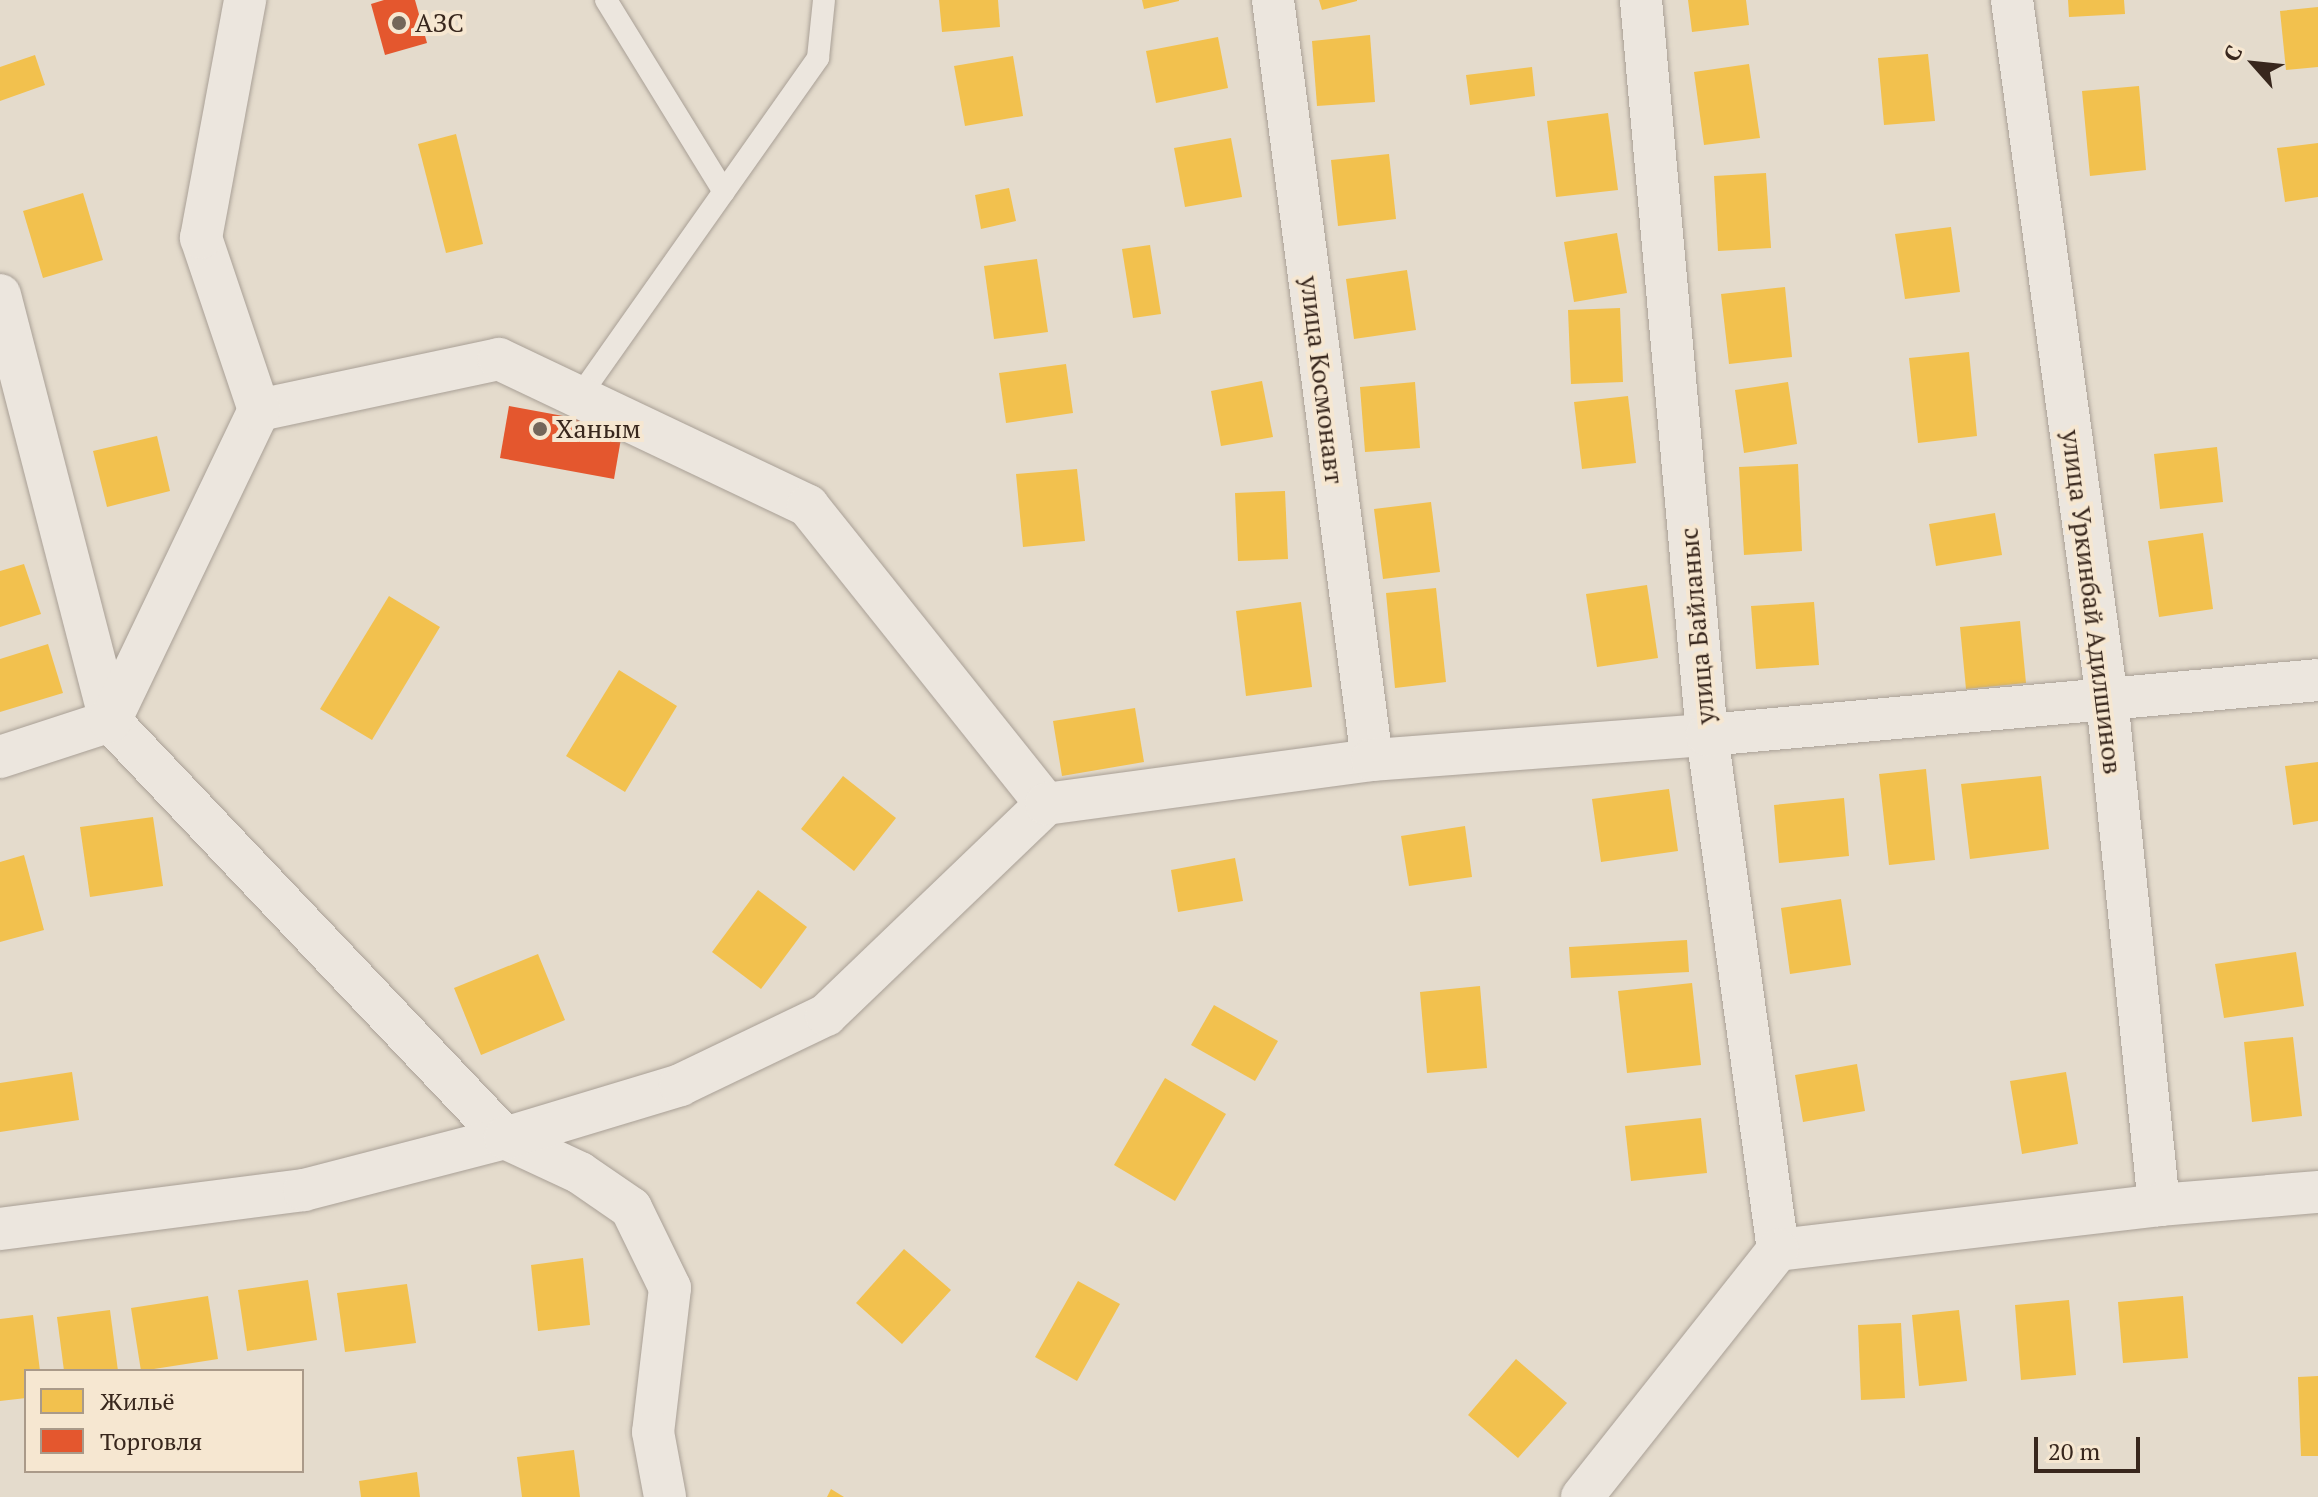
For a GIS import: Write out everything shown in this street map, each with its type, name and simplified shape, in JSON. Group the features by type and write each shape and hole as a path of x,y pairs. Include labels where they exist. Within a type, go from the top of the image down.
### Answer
{"street":[{"path":"0,757 110,721 259,410 201,238 245,0"},
{"name":"улица Космонавт","path":"1273,0 1372,760"},
{"name":"улица Байланыс","path":"1641,0 1707,735 1778,1250"},
{"name":"улица Уркинбай Адилшинов","path":"2012,0 2107,699 2159,1205"},
{"path":"0,295 110,721 505,1138 580,1173 631,1208 670,1288 653,1432 665,1497"},
{"path":"259,410 499,359 808,506 1046,804"},
{"path":"0,1229 304,1190 505,1138 680,1085 826,1015 1046,804 1372,760 1707,735 2318,680"},
{"path":"1582,1497 1778,1250 2159,1205 2318,1192"}],"lane":[{"path":"606,0 724,192"},
{"path":"579,397 818,58 824,0"}],"building: Жильё":[{"path":"939,0 998,0 1000,27 942,32"},
{"path":"1142,0 1179,0 1179,1 1144,9"},
{"path":"1319,0 1357,0 1357,1 1322,10"},
{"path":"1688,0 1746,0 1749,25 1692,32"},
{"path":"2068,0 2124,0 2125,14 2069,17"},
{"path":"2318,7 2318,67 2286,70 2280,11"},
{"path":"1370,35 1375,102 1317,106 1312,41"},
{"path":"1218,37 1228,88 1156,103 1146,51"},
{"path":"1928,54 1935,121 1884,125 1878,58"},
{"path":"35,55 45,85 0,101 0,67"},
{"path":"1013,56 1023,116 965,126 954,66"},
{"path":"1749,64 1760,138 1704,145 1694,72"},
{"path":"1532,67 1535,96 1470,105 1466,75"},
{"path":"2139,86 2146,170 2090,176 2082,91"},
{"path":"1608,113 1618,190 1556,197 1547,121"},
{"path":"456,134 483,244 446,253 418,144"},
{"path":"1231,138 1242,197 1185,207 1174,148"},
{"path":"2318,143 2318,197 2285,202 2277,148"},
{"path":"1389,154 1396,219 1338,226 1331,160"},
{"path":"1766,173 1771,248 1718,251 1714,176"},
{"path":"1009,188 1016,221 981,229 975,195"},
{"path":"83,193 103,260 43,278 23,211"},
{"path":"1951,227 1960,292 1905,299 1895,234"},
{"path":"1617,233 1627,293 1574,302 1564,242"},
{"path":"1150,245 1161,314 1133,318 1122,249"},
{"path":"1037,259 1048,332 994,339 984,266"},
{"path":"1407,270 1416,330 1354,339 1346,279"},
{"path":"1785,287 1792,357 1729,364 1721,294"},
{"path":"1620,308 1623,382 1571,384 1568,310"},
{"path":"1969,352 1977,436 1918,443 1909,358"},
{"path":"1066,364 1073,413 1006,423 999,373"},
{"path":"1262,381 1273,437 1221,446 1211,391"},
{"path":"1415,382 1420,448 1365,452 1360,387"},
{"path":"1788,382 1797,444 1744,453 1735,390"},
{"path":"1628,396 1636,463 1582,469 1574,402"},
{"path":"157,436 170,491 107,507 93,451"},
{"path":"2217,447 2223,502 2160,509 2154,454"},
{"path":"1798,464 1802,551 1744,555 1739,467"},
{"path":"1077,469 1085,541 1023,547 1016,474"},
{"path":"1285,491 1288,559 1238,561 1235,493"},
{"path":"1431,502 1440,572 1383,579 1374,509"},
{"path":"1995,513 2002,555 1936,566 1929,524"},
{"path":"2203,533 2213,609 2159,617 2148,541"},
{"path":"24,564 41,614 0,627 0,571"},
{"path":"1647,585 1658,658 1597,667 1586,594"},
{"path":"1436,588 1446,682 1395,688 1386,593"},
{"path":"389,596 440,627 372,740 320,709"},
{"path":"1301,602 1312,687 1246,696 1236,611"},
{"path":"1814,602 1819,665 1756,669 1751,606"},
{"path":"2020,621 2026,683 1966,689 1960,627"},
{"path":"48,644 63,693 0,712 0,659"},
{"path":"619,670 677,706 625,792 566,756"},
{"path":"1135,708 1144,762 1062,776 1053,721"},
{"path":"2318,762 2318,821 2293,825 2285,766"},
{"path":"1926,769 1935,860 1889,865 1879,774"},
{"path":"843,776 896,818 854,871 801,829"},
{"path":"2041,776 2049,849 1970,859 1961,784"},
{"path":"1669,789 1678,851 1601,862 1592,799"},
{"path":"1844,798 1849,856 1779,863 1774,805"},
{"path":"153,817 163,886 90,897 80,827"},
{"path":"1465,826 1472,877 1409,886 1401,836"},
{"path":"24,855 44,930 0,942 0,862"},
{"path":"1235,858 1243,901 1178,912 1171,870"},
{"path":"758,890 807,927 761,989 712,952"},
{"path":"1841,899 1851,965 1790,974 1781,908"},
{"path":"1687,940 1689,972 1571,978 1569,947"},
{"path":"2296,952 2304,1006 2224,1018 2215,964"},
{"path":"538,954 565,1020 481,1055 454,988"},
{"path":"1692,983 1701,1065 1627,1073 1618,991"},
{"path":"1480,986 1487,1068 1427,1073 1420,992"},
{"path":"1214,1005 1278,1041 1255,1081 1191,1045"},
{"path":"2293,1037 2302,1116 2252,1122 2244,1042"},
{"path":"1857,1064 1865,1111 1803,1122 1795,1075"},
{"path":"72,1072 79,1120 0,1132 0,1083"},
{"path":"2066,1072 2078,1144 2022,1154 2010,1081"},
{"path":"1165,1078 1226,1114 1175,1201 1114,1165"},
{"path":"1701,1118 1707,1173 1631,1181 1625,1126"},
{"path":"904,1249 951,1290 902,1344 856,1303"},
{"path":"583,1258 590,1325 538,1331 531,1265"},
{"path":"308,1280 317,1340 247,1351 238,1290"},
{"path":"1078,1281 1120,1304 1077,1381 1035,1357"},
{"path":"407,1284 416,1343 345,1352 337,1293"},
{"path":"208,1296 218,1359 141,1369 131,1308"},
{"path":"2183,1296 2188,1358 2123,1363 2118,1302"},
{"path":"2069,1300 2076,1375 2021,1380 2015,1305"},
{"path":"110,1310 118,1369 64,1369 57,1317"},
{"path":"1959,1310 1967,1381 1919,1386 1912,1315"},
{"path":"33,1315 40,1369 24,1369 24,1398 0,1401 0,1319"},
{"path":"1901,1323 1905,1398 1861,1400 1858,1325"},
{"path":"1516,1359 1567,1403 1518,1458 1468,1415"},
{"path":"2318,1376 2318,1456 2301,1456 2298,1377"},
{"path":"574,1450 580,1497 522,1497 517,1457"},
{"path":"417,1472 420,1497 361,1497 359,1481"},
{"path":"831,1489 844,1497 827,1497"}],"building: Торговля":[{"name":"АЗС","path":"384,0 415,0 427,43 385,55 371,4"},
{"path":"509,406 623,427 614,479 500,458"}],"place":[{"name":"АЗС","path":"399,23"},
{"name":"Ханым","path":"540,429"}]}
